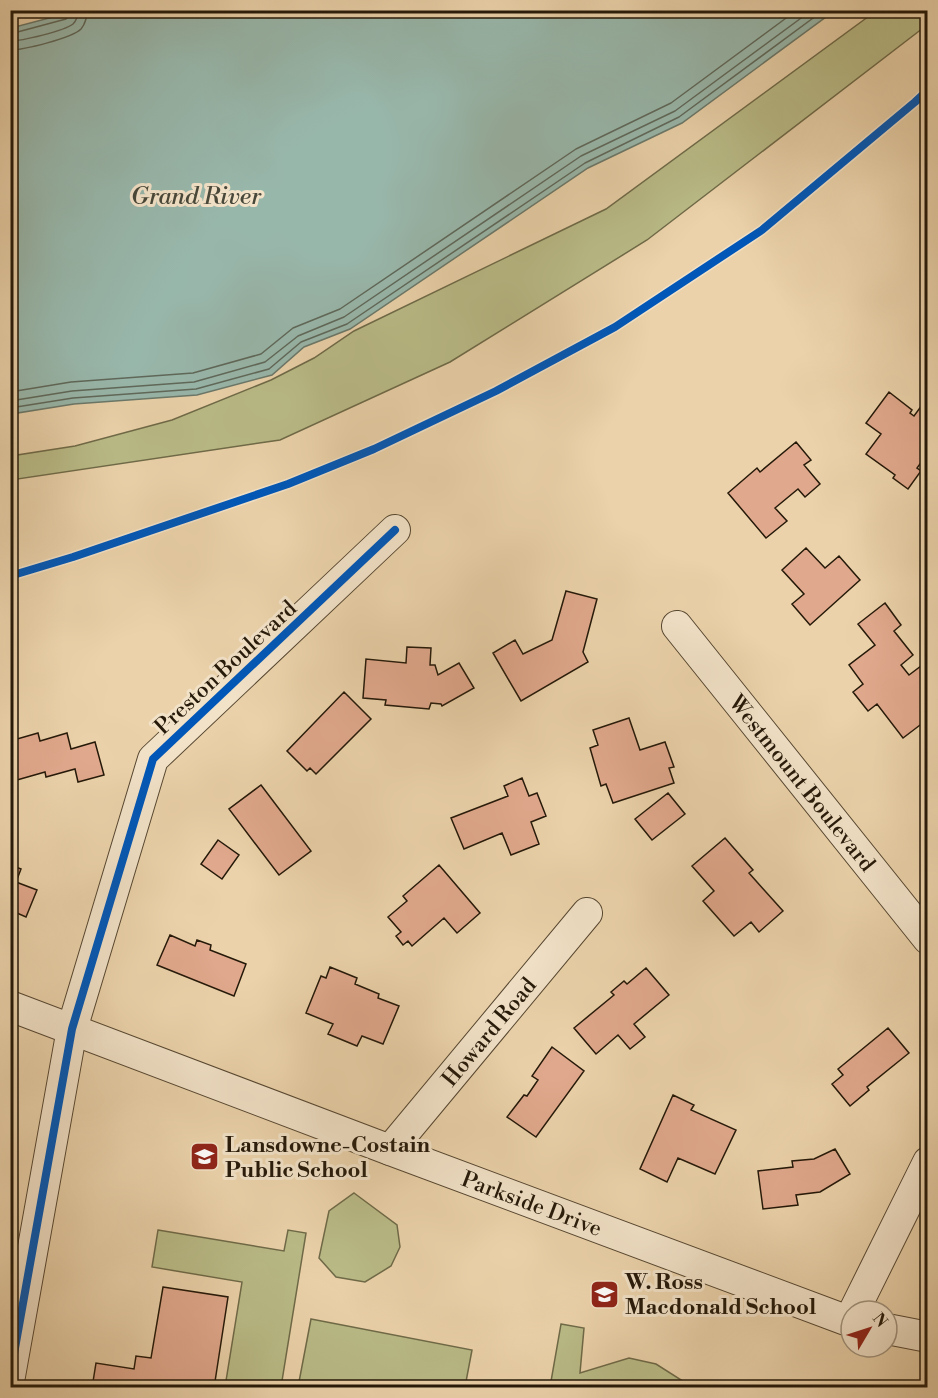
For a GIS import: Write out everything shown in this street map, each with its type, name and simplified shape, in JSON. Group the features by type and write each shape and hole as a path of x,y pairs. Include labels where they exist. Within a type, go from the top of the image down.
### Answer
{"street":[{"name":"Preston Boulevard","path":"10,1376 72,1029 153,759 395,530"},
{"name":"Westmount Boulevard","path":"677,626 927,939"},
{"name":"Howard Road","path":"390,1150 587,913"},
{"name":"Parkside Drive","path":"10,1006 390,1150 839,1314"},
{"path":"860,1299 927,1162"},
{"path":"899,1331 927,1337"}],"green space":[{"path":"876,11 927,11 927,25 647,240 450,362 280,440 11,480 11,456 75,446 172,420 271,380 314,358 354,331 606,209"},
{"path":"354,1193 397,1225 400,1247 391,1266 365,1282 336,1277 319,1258 329,1211"},
{"path":"158,1230 284,1251 288,1230 306,1233 281,1387 225,1387 242,1282 152,1267"},
{"path":"311,1319 472,1350 465,1387 298,1387"},
{"path":"561,1324 584,1328 580,1373 629,1358 656,1364 689,1387 650,1387 639,1382 614,1381 603,1387 550,1387"}],"water":[{"name":"Grand River","path":"72,10 834,11 682,123 588,168 350,329 304,347 272,375 197,395 74,404 11,414 11,28"}],"building":[{"path":"889,392 912,410 910,413 914,416 928,397 928,436 924,442 928,447 928,453 917,468 921,471 908,489 893,478 895,475 866,454 881,434 866,423"},
{"path":"796,442 811,460 804,465 820,484 805,497 798,489 775,508 787,521 766,538 728,493 757,468 760,472"},
{"path":"806,548 825,568 839,556 860,580 810,625 792,604 804,594 782,570"},
{"path":"566,591 597,599 583,652 588,662 521,701 493,653 515,640 523,654 552,640"},
{"path":"885,603 901,625 894,631 913,655 901,665 909,675 921,666 928,675 928,719 903,738 877,704 868,711 853,692 863,684 849,665 875,645 858,624"},
{"path":"407,647 431,648 430,665 435,665 438,675 459,663 474,688 442,706 431,703 429,709 385,705 386,700 363,698 366,659 406,663"},
{"path":"344,692 371,719 316,774 310,768 307,771 287,751"},
{"path":"629,718 640,750 665,742 674,767 669,768 674,783 613,803 606,784 601,786 590,748 598,745 593,730"},
{"path":"38,733 40,741 67,733 71,749 95,742 104,775 78,782 75,769 46,777 45,772 10,782 10,741"},
{"path":"522,778 529,796 537,793 546,816 531,822 539,844 511,855 502,833 464,849 451,818 508,796 504,786"},
{"path":"261,785 311,851 279,875 229,809"},
{"path":"668,793 685,814 652,840 635,819"},
{"path":"725,838 753,870 749,873 783,911 759,932 751,922 734,936 703,901 714,891 692,866"},
{"path":"218,840 239,855 222,879 201,864"},
{"path":"10,865 21,869 16,882 37,890 26,917 10,910"},
{"path":"439,865 480,913 457,933 444,918 412,946 408,941 403,945 396,936 401,932 388,917 407,901 403,896"},
{"path":"170,935 195,946 197,940 211,945 210,950 246,964 234,996 157,965"},
{"path":"330,967 357,978 355,984 379,994 378,998 399,1006 383,1044 362,1036 357,1046 328,1034 333,1024 306,1013 321,976 326,978"},
{"path":"646,968 669,995 634,1024 645,1037 630,1049 618,1035 596,1054 574,1028 614,995 611,992 624,981 627,984"},
{"path":"888,1028 909,1053 867,1087 869,1090 850,1106 832,1084 843,1075 838,1069"},
{"path":"552,1047 584,1071 536,1137 507,1117 524,1095 527,1096 538,1080 532,1076"},
{"path":"673,1095 694,1105 691,1110 736,1130 715,1174 678,1158 667,1182 640,1169"},
{"path":"835,1149 850,1174 820,1192 796,1195 798,1205 763,1209 758,1171 793,1167 792,1161 814,1159"},
{"path":"163,1287 228,1297 214,1388 92,1388 96,1363 134,1369 136,1356 151,1358"}],"cycle path":[{"path":"10,576 288,484 374,449 496,391 615,327 762,230 928,90"},
{"path":"10,1376 72,1029 153,759 395,530"}],"place":[{"name":"Lansdowne-Costain Public School","path":"204,1157"},
{"name":"W. Ross Macdonald School","path":"604,1294"}]}
